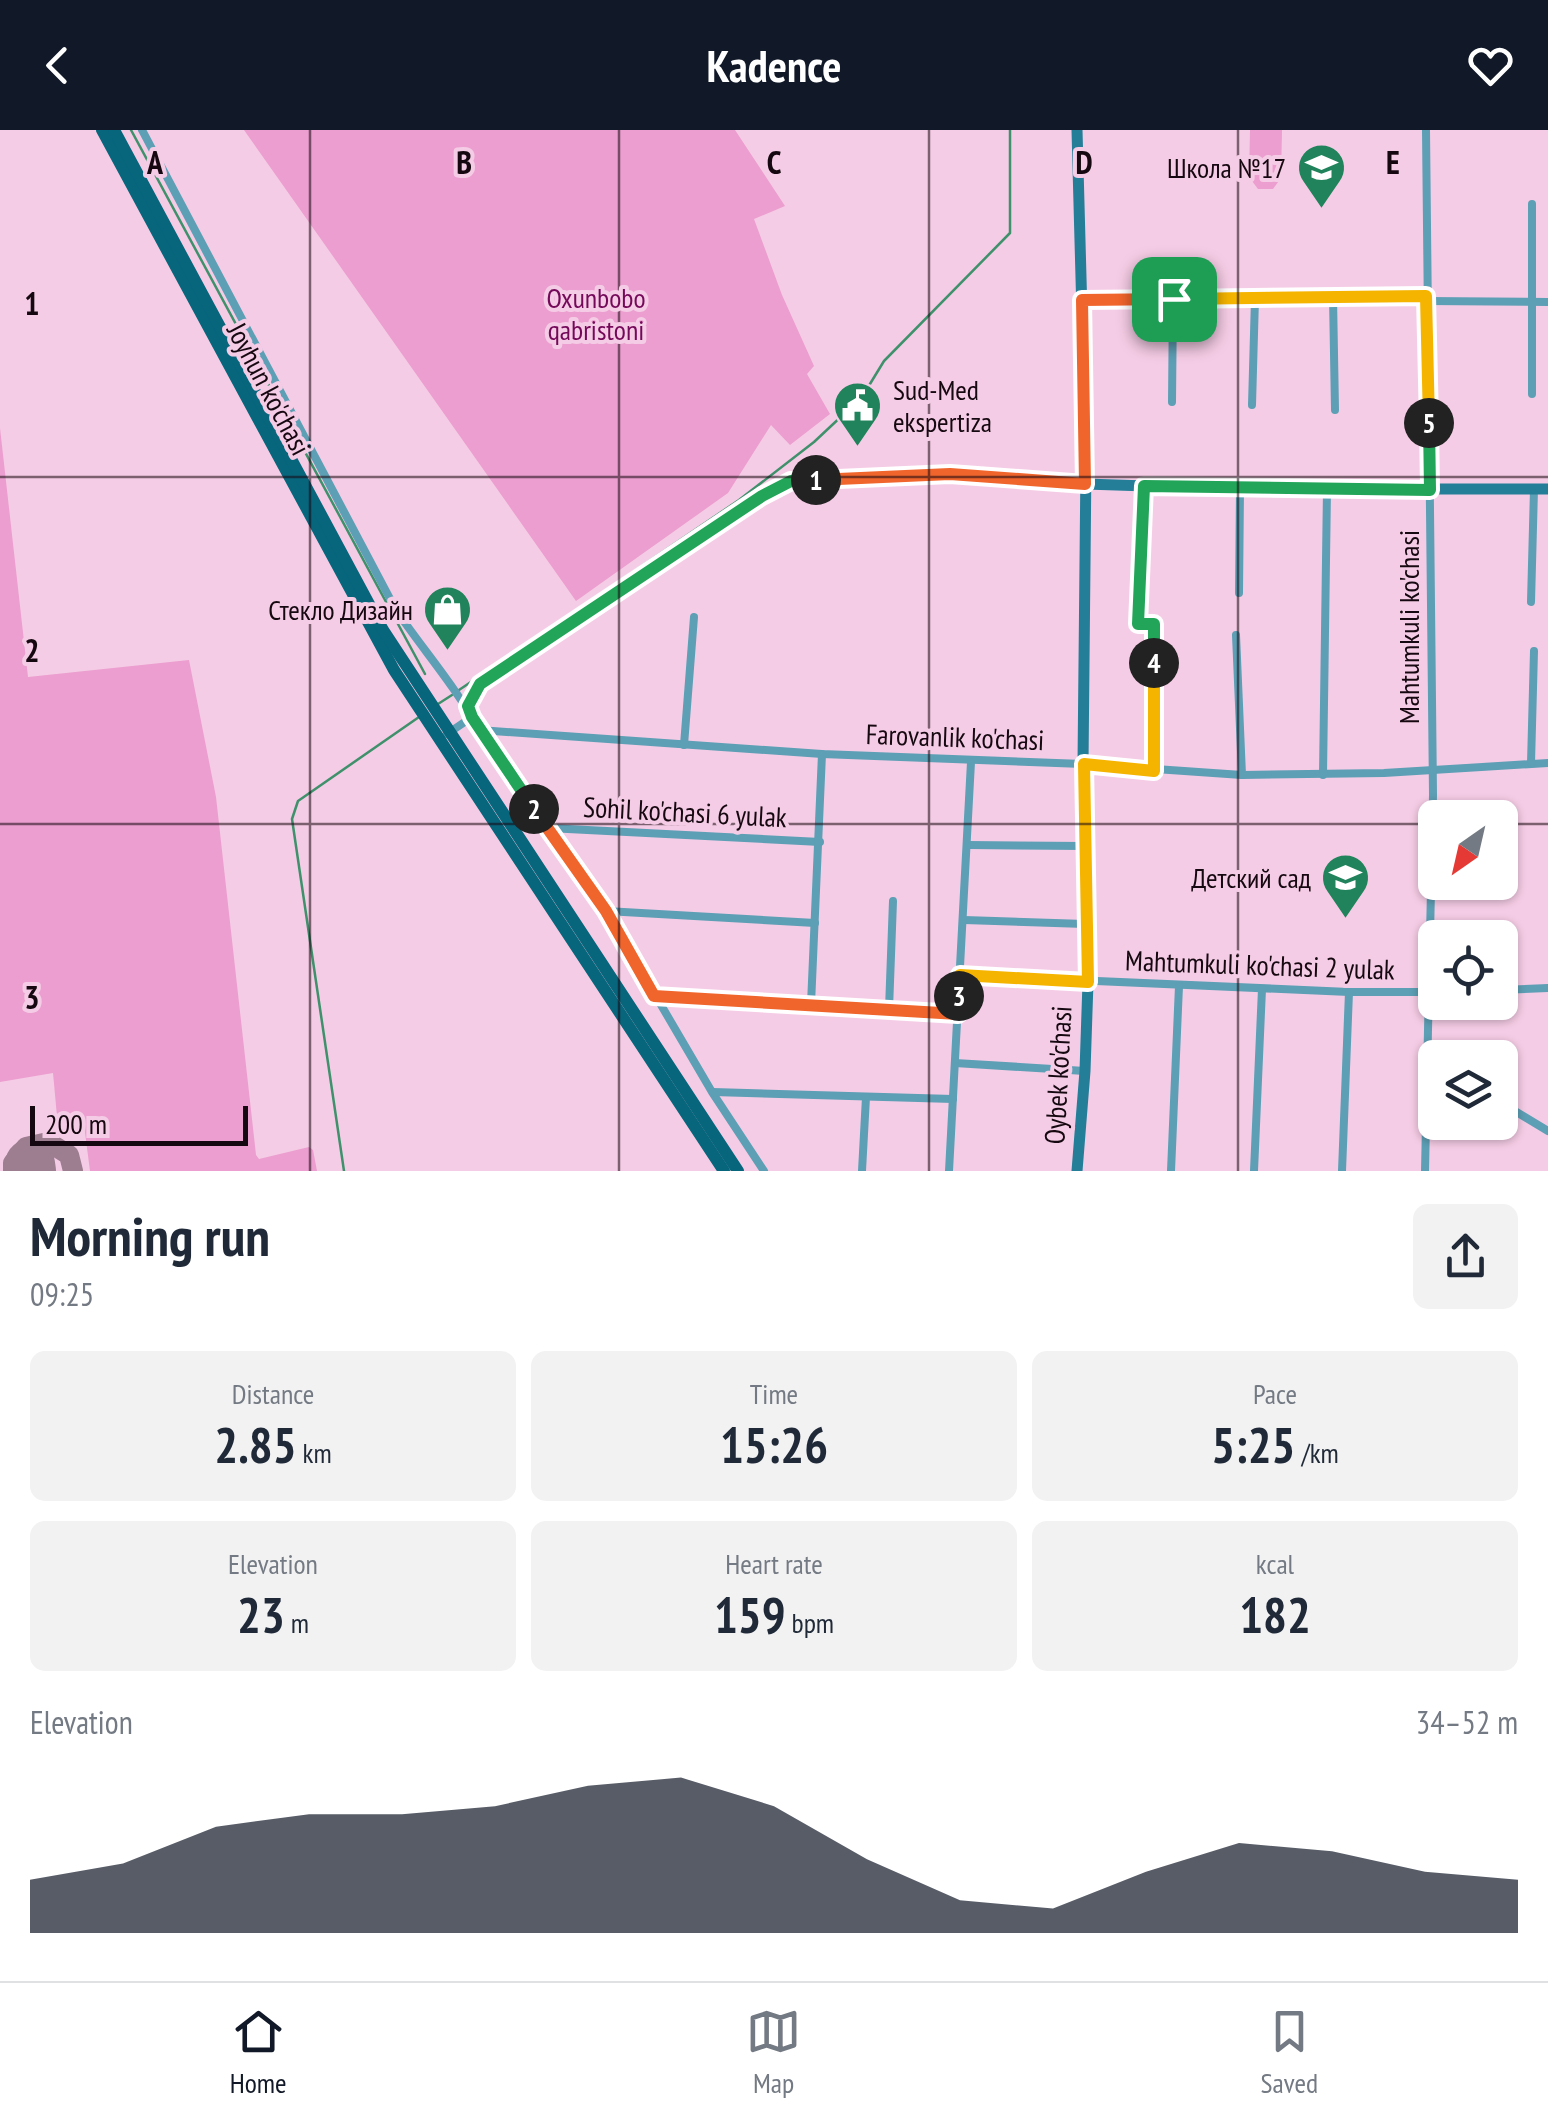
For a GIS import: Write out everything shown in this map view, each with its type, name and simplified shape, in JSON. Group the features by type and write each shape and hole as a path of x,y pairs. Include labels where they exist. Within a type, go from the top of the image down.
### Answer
{"main road":[{"name":"Joyhun ko'chasi","path":"102,130 398,667"},
{"name":"Joyhun ko'chasi","path":"114,130 398,667"},
{"path":"398,667 738,1171"},
{"path":"442,733 724,1171"}],"street":[{"path":"142,130 396,610 436,670 465,702 479,730 606,911 712,1092 764,1171"},
{"path":"1078,130 1085,484 1084,764"},
{"name":"Mahtumkuli ko'chasi","path":"1426,130 1433,920"},
{"path":"1532,204 1532,394"},
{"path":"1082,300 1333,297 1548,302"},
{"path":"1333,297 1335,410"},
{"path":"1252,404 1254,298"},
{"path":"1172,402 1174,299"},
{"path":"465,702 480,684 762,496 791,481 950,474"},
{"path":"786,477 950,474 1085,484 1240,489 1548,489"},
{"path":"1144,486 1138,624 1154,624 1154,771"},
{"path":"1238,593 1240,489"},
{"path":"1324,775 1328,489"},
{"path":"1531,602 1534,489"},
{"path":"684,744 694,616"},
{"path":"1236,636 1242,776"},
{"path":"1531,763 1534,650"},
{"path":"442,733 472,717"},
{"name":"Farovanlik ko'chasi","path":"479,730 822,754 1084,764 1242,776 1548,763"},
{"path":"811,1004 822,754"},
{"path":"949,1171 971,762"},
{"name":"Oybek ko'chasi","path":"1078,1171 1088,982 1084,764"},
{"name":"Sohil ko'chasi 6 yulak","path":"548,828 820,842"},
{"path":"968,845 1085,846"},
{"path":"888,1008 893,901"},
{"path":"606,911 816,923"},
{"path":"964,920 1084,924"},
{"name":"Oybek ko'chasi","path":"960,975 1088,982"},
{"name":"Mahtumkuli ko'chasi 2 yulak","path":"1088,982 1418,992"},
{"path":"1171,1171 1179,986"},
{"path":"1536,988 1548,996"},
{"path":"1518,989 1548,988"},
{"path":"1254,1171 1262,989"},
{"path":"1342,1171 1349,992"},
{"path":"654,996 958,1014"},
{"path":"955,1063 1086,1071"},
{"path":"712,1092 953,1099"},
{"path":"862,1171 866,1098"},
{"path":"1518,1113 1548,1131"},
{"name":"Mahtumkuli ko'chasi","path":"1425,1171 1427,1140"}],"green space":[{"name":"Oxunbobo qabristoni","path":"244,130 735,130 785,206 754,219 814,366 807,374 830,414 790,445 771,425 728,493 576,601"},
{"path":"1250,130 1282,130 1281,178 1273,189 1258,189 1249,177"},
{"path":"0,428 28,677 189,660 216,797 256,1155 259,1159 309,1147 317,1171 90,1171 84,1125 58,1127 53,1073 0,1082"}],"waterway":[{"path":"131,130 425,674"},
{"path":"459,690 739,500 814,442 862,397 884,361 1010,233 1010,130"},
{"path":"438,704 452,695"},
{"path":"344,1171 292,819 298,801 419,717"}],"taxiway":[{"path":"13,1171 13,1163 26,1147 48,1142 69,1155 73,1171"}],"runway":[{"path":"30,1164 31,1171"}],"place":[{"name":"Школа №17","path":"1321,210"},
{"name":"Sud-Med ekspertiza","path":"858,448"},
{"name":"Стекло Дизайн","path":"448,652"},
{"name":"Детский сад","path":"1346,920"}],"route":[{"path":"1426,296 1430,490 1144,486 1138,624 1154,624 1154,771 1084,764 1088,982 960,975 958,1014 654,996 606,911 479,730 468,706 470,697 480,684 762,496 791,481 980,474 1085,484 1082,300 1174,299 1426,296"}]}
